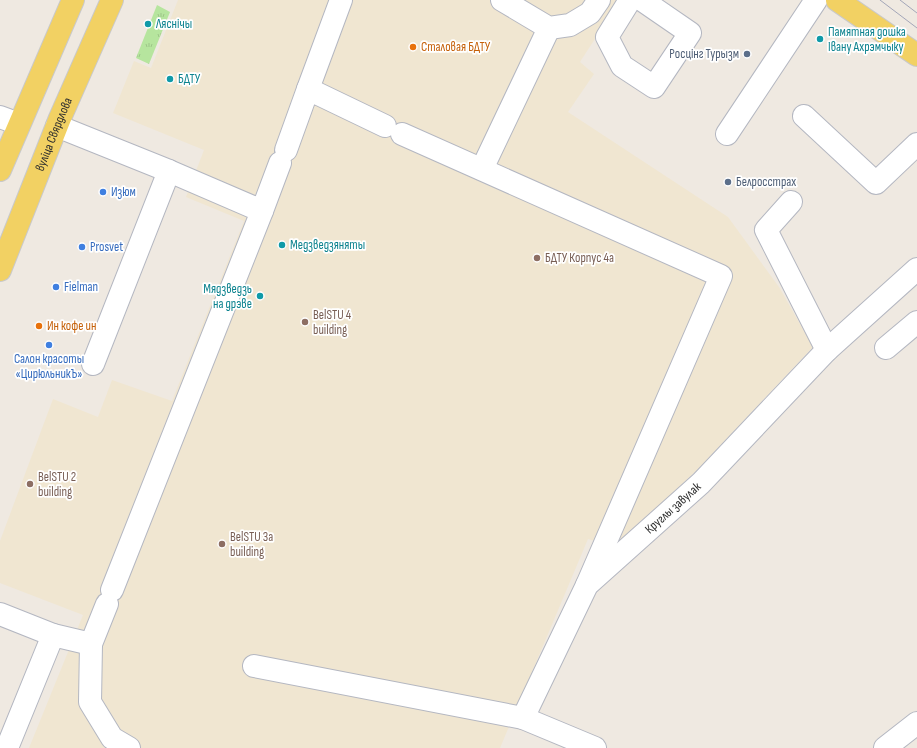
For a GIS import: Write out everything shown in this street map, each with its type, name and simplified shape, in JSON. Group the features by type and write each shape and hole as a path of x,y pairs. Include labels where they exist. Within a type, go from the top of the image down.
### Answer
{"main road":[{"path":"0,170 9,120 73,0"},
{"name":"вуліца Свярдлова","path":"0,270 57,126 112,0"},
{"path":"837,0 917,55"}],"street":[{"path":"128,748 112,738 90,702 91,644 262,211 341,0"},
{"path":"502,0 549,28 570,26 590,13 599,0"},
{"path":"630,0 607,37 622,66 654,87 690,33 642,0"},
{"path":"727,134 816,0"},
{"path":"482,169 549,28"},
{"path":"308,89 394,130 721,276 587,585"},
{"path":"804,116 876,183 917,144"},
{"path":"57,126 169,171 262,211"},
{"path":"94,364 169,171"},
{"path":"791,202 766,230 827,350"},
{"name":"Круглы завулак","path":"523,718 587,585 701,483 827,350 917,269"},
{"path":"886,348 917,322"},
{"path":"0,614 54,635 91,644"},
{"path":"7,748 54,635"},
{"path":"254,666 523,718 595,748"},
{"path":"885,748 917,723"}],"shaded area":[{"path":"178,0 620,0 580,62 594,74 568,112 728,217 779,287 813,347 697,470 615,547 588,539 500,748 29,748 83,615 0,583 0,541 53,399 98,417 112,380 172,401 244,221 186,197 204,150 113,113 134,61 151,68"}],"green space":[{"path":"157,5 170,12 149,64 136,58"}],"tram line":[{"path":"880,0 917,28"},
{"path":"900,0 917,13"}],"place":[{"name":"Ляснічы","path":"148,24"},
{"name":"Памятная дошка Івану Ахрэмчыку","path":"820,39"},
{"name":"Сталовая БДТУ","path":"413,47"},
{"name":"Росцінг Турызм","path":"747,54"},
{"name":"БДТУ","path":"170,79"},
{"name":"Белросстрах","path":"728,182"},
{"name":"Изюм","path":"103,192"},
{"name":"Медзведзяняты","path":"282,245"},
{"name":"Prosvet","path":"82,247"},
{"name":"БДТУ Корпус 4а","path":"537,258"},
{"name":"Fielman","path":"56,287"},
{"name":"Мядзведзь на дрэве","path":"260,296"},
{"name":"BelSTU 4 building","path":"305,322"},
{"name":"Ин кофе ин","path":"39,326"},
{"name":"Салон красоты «ЦирюльникЪ»","path":"49,345"},
{"name":"BelSTU 2 building","path":"30,484"},
{"name":"BelSTU 3a building","path":"222,544"}]}
